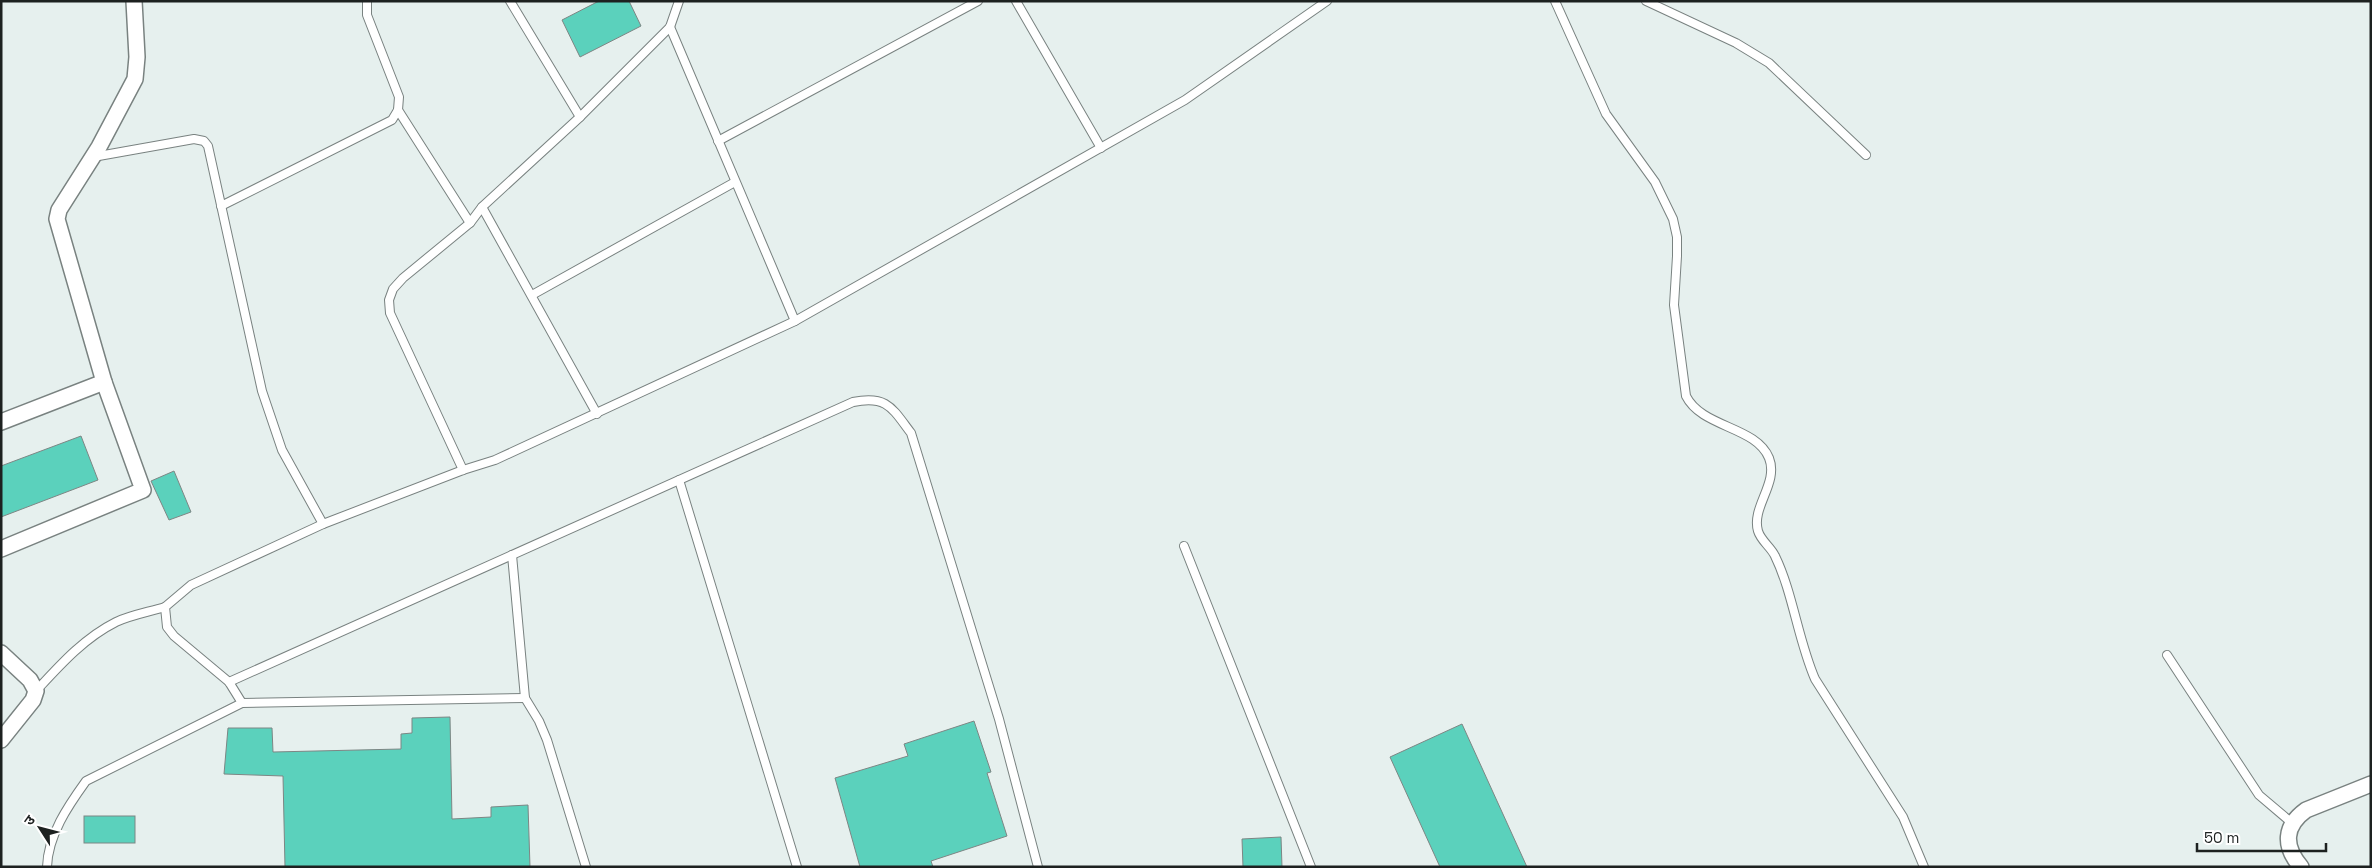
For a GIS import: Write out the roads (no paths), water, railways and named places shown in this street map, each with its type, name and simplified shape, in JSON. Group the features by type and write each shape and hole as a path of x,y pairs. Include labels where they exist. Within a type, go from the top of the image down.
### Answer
{"street":[{"path":"1,548 143,490 104,382 57,219 59,210 93,157 135,79 137,57 134,1"},
{"path":"1,422 104,382"},
{"path":"1,653 30,680 36,691 33,700 1,740"},
{"path":"2301,867 2294,859 2288,836 2292,824 2306,810 2371,784"}],"lane":[{"path":"221,206 392,120 398,110 400,96 367,15 367,1"},
{"path":"510,1 580,117"},
{"path":"463,470 390,313 389,300 393,289 403,278 470,223 482,207 580,117 670,27 679,1"},
{"path":"718,141 978,1"},
{"path":"1016,1 1101,148"},
{"path":"36,691 73,652 95,634 124,618 165,607 191,584 323,524 463,470 495,460 795,321 1185,100 1327,1"},
{"path":"1554,1 1606,114 1655,182 1673,219 1677,246 1674,305 1686,396 1690,405 1700,413 1758,443 1769,458 1772,467 1770,480 1757,520 1758,532 1775,555 1814,679 1903,816 1924,867"},
{"path":"1646,1 1736,43 1769,63 1866,155"},
{"path":"670,27 795,321"},
{"path":"398,110 470,223"},
{"path":"93,157 199,139 204,141 210,152 262,391 269,414 282,450 323,524"},
{"path":"532,294 735,182"},
{"path":"482,207 597,414"},
{"path":"229,682 853,402 871,398 886,403 911,432 999,719 1038,867"},
{"path":"680,480 798,867"},
{"path":"1184,546 1310,867"},
{"path":"512,555 525,698 540,722 547,740 586,867"},
{"path":"165,607 169,632 229,682 242,702"},
{"path":"2167,655 2259,795 2292,824"},
{"path":"47,867 47,853 60,822 70,802 86,781 242,702 525,698"}]}
